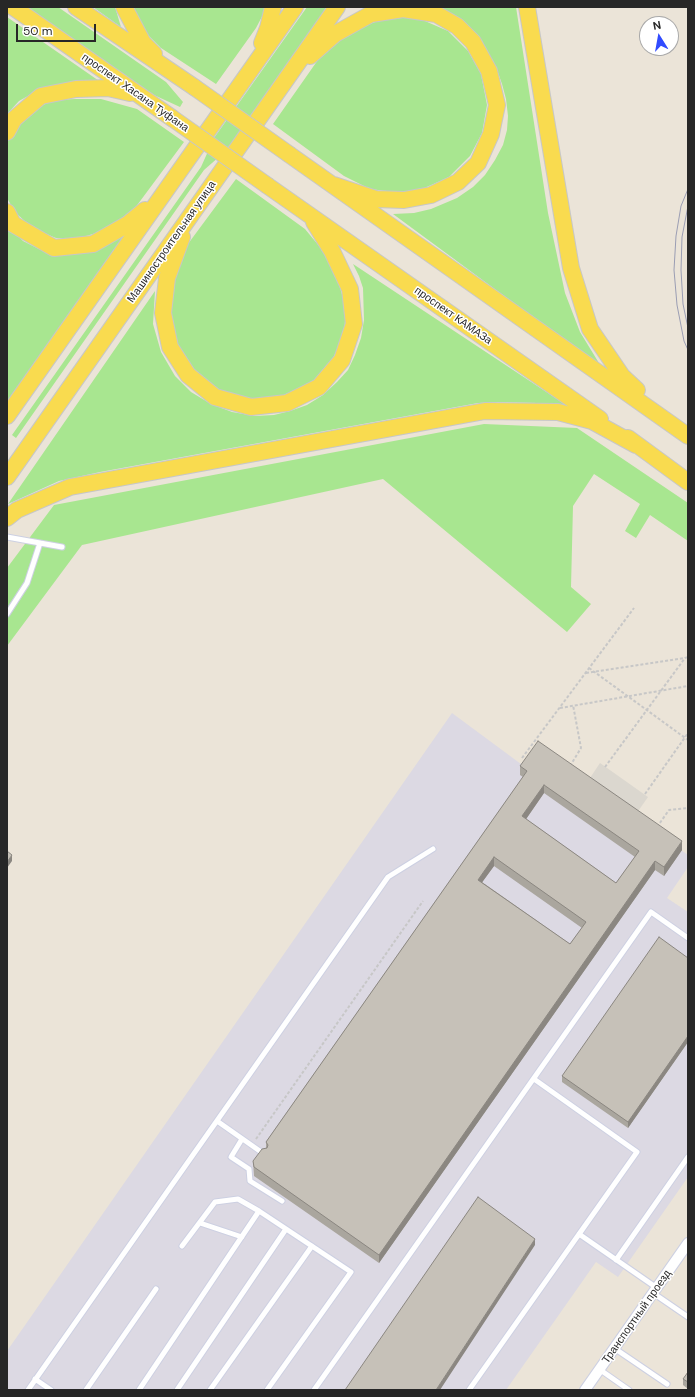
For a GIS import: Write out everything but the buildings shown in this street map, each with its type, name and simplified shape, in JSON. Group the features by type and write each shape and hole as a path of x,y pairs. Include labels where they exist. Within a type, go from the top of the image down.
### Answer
{"main road":[{"name":"проспект Хасана Туфана","path":"13,7 218,150"},
{"path":"76,7 290,154 688,436"},
{"path":"124,7 143,43 175,75"},
{"path":"253,66 268,28 273,7"},
{"path":"7,416 295,7"},
{"name":"Машиностроительная улица","path":"7,477 337,7"},
{"path":"527,7 571,268 590,329 622,376 669,422"},
{"path":"290,72 335,34 370,14 403,9 436,14 456,26 473,42 489,71 497,105 491,134 478,162 458,182 431,195 404,200 376,199 334,185"},
{"path":"7,132 14,119 41,96 76,89 108,88 138,95"},
{"name":"проспект КАМАЗа","path":"218,150 688,482"},
{"path":"7,212 13,224 54,248 93,244 128,224 162,194"},
{"path":"190,215 167,278 163,313 170,348 188,375 215,397 251,407 288,404 319,387 342,360 354,324 350,289 332,251 310,215"},
{"path":"7,518 17,510 70,487 485,412 558,412 592,421 636,445"}],"street":[{"name":"Транспортный проезд","path":"585,1390 688,1243"}],"lane":[{"path":"7,537 62,547"},
{"path":"7,614 27,583 40,543"},
{"path":"28,1390 388,877 433,849"},
{"path":"314,1390 651,912 688,938"},
{"path":"469,1390 637,1152 534,1078"},
{"path":"217,1121 264,1154"},
{"path":"242,1139 231,1157 249,1169 250,1181 282,1201"},
{"path":"616,1260 688,1157"},
{"path":"182,1246 215,1202 238,1199 259,1211 351,1272 267,1390"},
{"path":"139,1390 259,1211"},
{"path":"200,1222 242,1237"},
{"path":"177,1390 286,1229"},
{"path":"579,1234 616,1260 688,1317"},
{"path":"210,1390 312,1246"},
{"path":"86,1390 156,1289"},
{"path":"614,1348 667,1384"},
{"path":"600,1370 629,1390"},
{"path":"35,1379 51,1390"}],"path":[{"path":"522,758 634,608"},
{"path":"585,674 687,657"},
{"path":"605,766 687,657"},
{"path":"589,668 688,740"},
{"path":"560,708 688,686"},
{"path":"567,770 581,748 574,705"},
{"path":"644,794 688,733"},
{"path":"654,831 669,810 688,808"},
{"path":"251,1145 423,901"}],"shaded area":[{"path":"452,713 525,767 538,749 688,855 688,867 667,898 688,912 688,1177 618,1277 596,1262 506,1390 7,1390 7,1351"},
{"path":"600,763 648,797 634,817 586,784"}],"green space":[{"path":"27,7 58,7 166,82 183,102 180,107 154,95"},
{"path":"93,7 115,7 121,27"},
{"path":"134,7 267,7 256,28 216,84 161,48 147,34 137,17"},
{"path":"307,7 328,7 228,149 204,170 16,438 12,435 201,167 214,138"},
{"path":"434,7 516,7 548,213 565,293 580,332 602,368 393,214 414,213 431,209 457,198 473,187 485,175 495,160 503,145 507,130 508,116 506,99 496,67 484,49"},
{"path":"7,17 102,83 42,88 19,101 7,114"},
{"path":"392,17 418,18 448,31 468,51 481,74 487,105 482,133 470,156 449,177 420,190 394,192 370,189 344,176 273,124 320,57 337,40 359,27"},
{"path":"101,99 137,109 184,142 135,208 121,221 103,231 76,239 56,238 32,228 15,212 7,198 7,141 14,127 31,110 55,100"},
{"path":"236,179 305,229 324,252 336,274 346,308 344,334 330,365 309,385 284,395 254,399 226,395 206,382 182,358 170,333 168,307 182,252"},
{"path":"7,225 23,241 43,251 128,230 7,403"},
{"path":"353,264 566,405 498,402 478,403 100,472 59,481 8,504 155,291 153,324 161,352 175,376 191,392 211,404 232,412 255,416 274,415 307,405 323,395 348,370 361,338 364,320 363,288"},
{"path":"484,424 577,428 688,503 688,541 650,515 636,538 625,531 640,504 594,474 573,506 571,587 591,604 567,632 383,479 82,545 7,646 7,568 54,505"}],"tram line":[{"path":"688,189 681,206 676,236 674,270 677,305 684,341 688,350"},
{"path":"688,206 682,237 681,270 683,304 688,328"}]}
